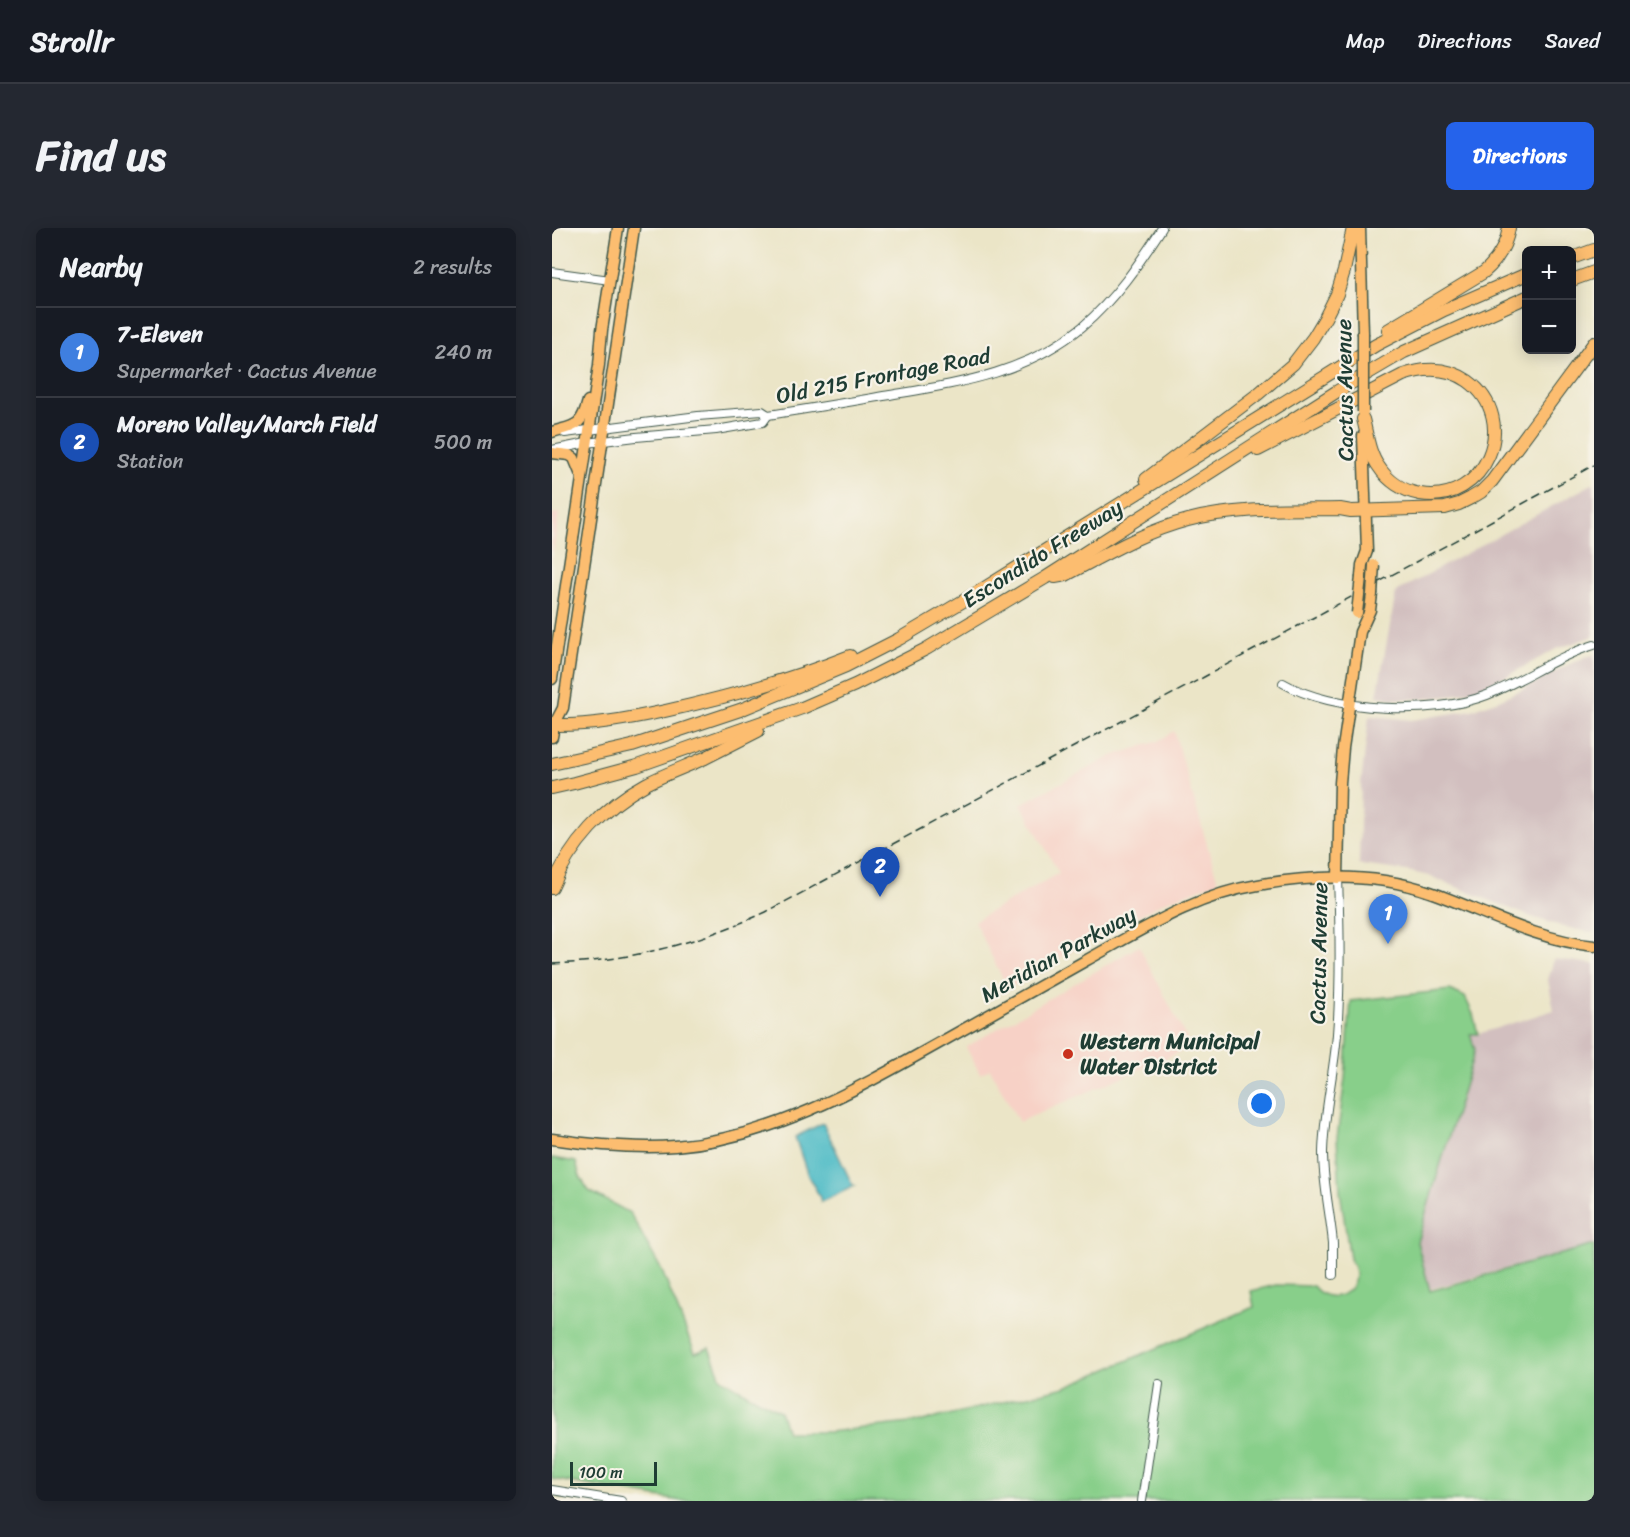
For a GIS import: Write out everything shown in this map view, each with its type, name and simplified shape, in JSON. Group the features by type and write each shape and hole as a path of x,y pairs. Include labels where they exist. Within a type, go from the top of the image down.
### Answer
{"highway":[{"path":"1088,523 1258,394 1293,364 1313,338 1336,294 1344,272 1353,228"},
{"path":"1376,345 1388,330 1491,266 1501,253 1508,238 1509,228"},
{"path":"1576,257 1594,250"},
{"path":"1576,279 1594,272"},
{"name":"Escondido Freeway","path":"552,764 632,746 740,710 846,666 899,639 970,597 1376,345 1444,310 1522,276"},
{"name":"Escondido Freeway","path":"552,788 637,766 802,708 855,685 926,649 1045,578 1326,398 1404,352 1522,299"},
{"path":"1045,578 1066,575 1146,534 1202,517 1249,511 1445,508 1459,504 1481,492 1492,481 1594,343"},
{"path":"1177,493 1403,375 1422,369 1452,372 1477,388 1490,409 1494,429 1490,455 1486,464 1466,485 1436,495 1421,494 1405,489 1395,484 1378,466 1370,447 1363,415"},
{"path":"552,726 625,719 709,701 782,680 849,656 970,597"},
{"path":"552,888 566,860 583,837 619,802 645,785 802,708"},
{"path":"552,792 574,783"}],"main road":[{"path":"552,679 618,228"},
{"path":"552,726 563,708 634,228"},
{"name":"Cactus Avenue","path":"1360,228 1367,551 1362,566 1357,613 1360,632"},
{"path":"552,434 573,427 583,416 602,330"},
{"path":"552,452 574,458 582,478"},
{"name":"Cactus Avenue","path":"1338,878 1343,748 1360,632 1370,610 1374,565 1367,551"},
{"name":"Meridian Parkway","path":"552,1139 604,1146 675,1146 727,1138 786,1121 870,1081 1162,918 1218,895 1255,885 1289,880 1351,877 1372,879 1420,889 1525,930 1594,946"}],"street":[{"name":"Old 215 Frontage Road","path":"552,434 699,416 762,411 768,415 943,386 980,378 1016,366 1040,355 1081,328 1126,282 1162,228"},
{"path":"552,272 610,280"},
{"name":"Old 215 Frontage Road","path":"552,452 587,443 716,430 763,422 768,415"},
{"path":"1283,683 1316,698 1349,704 1397,709 1448,706 1486,695 1571,652 1594,645"},
{"name":"Cactus Avenue","path":"1333,1275 1333,1244 1324,1182 1323,1154 1337,1022 1340,935 1338,878"},
{"path":"1142,1501 1159,1384"},
{"path":"552,1490 621,1501"}],"shaded area":[{"path":"1594,483 1594,636 1556,649 1507,676 1474,690 1423,699 1394,699 1377,696 1396,592"},
{"path":"559,513 552,560 552,514"},
{"path":"1594,655 1594,933 1529,916 1429,876 1359,864 1361,784 1369,717 1412,720 1472,710 1501,699 1585,657"},
{"path":"1174,731 1218,882 1166,901 1065,955 1008,989 974,921 1059,873 1021,804 1112,756 1159,741"},
{"path":"1139,946 1191,1047 1019,1122 990,1069 980,1074 966,1047"},
{"path":"1554,959 1594,964 1594,1245 1430,1289 1417,1242 1475,1051 1470,1034 1478,1034 1554,1010 1548,980"}],"green space":[{"path":"1450,990 1465,997 1473,1014 1478,1034 1470,1034 1475,1050 1417,1242 1430,1291 1594,1245 1594,1501 681,1501 552,1479 552,1158 576,1162 580,1177 589,1191 630,1213 662,1271 695,1353 709,1348 721,1378 780,1411 787,1432 829,1432 919,1422 1065,1387 1254,1307 1251,1291 1276,1285 1313,1286 1320,1293 1335,1296 1349,1290 1355,1277 1350,1259 1340,1191 1337,1138 1345,1078 1351,1001"}],"water":[{"path":"823,1123 855,1186 821,1202 808,1176 795,1137"}],"railway":[{"path":"552,964 608,959 662,949 714,933 766,912 1594,465"}],"place":[{"name":"Moreno Valley/March Field","path":"880,897"},
{"name":"7-Eleven","path":"1388,944"},
{"name":"Western Municipal Water District","path":"1068,1054"}]}
